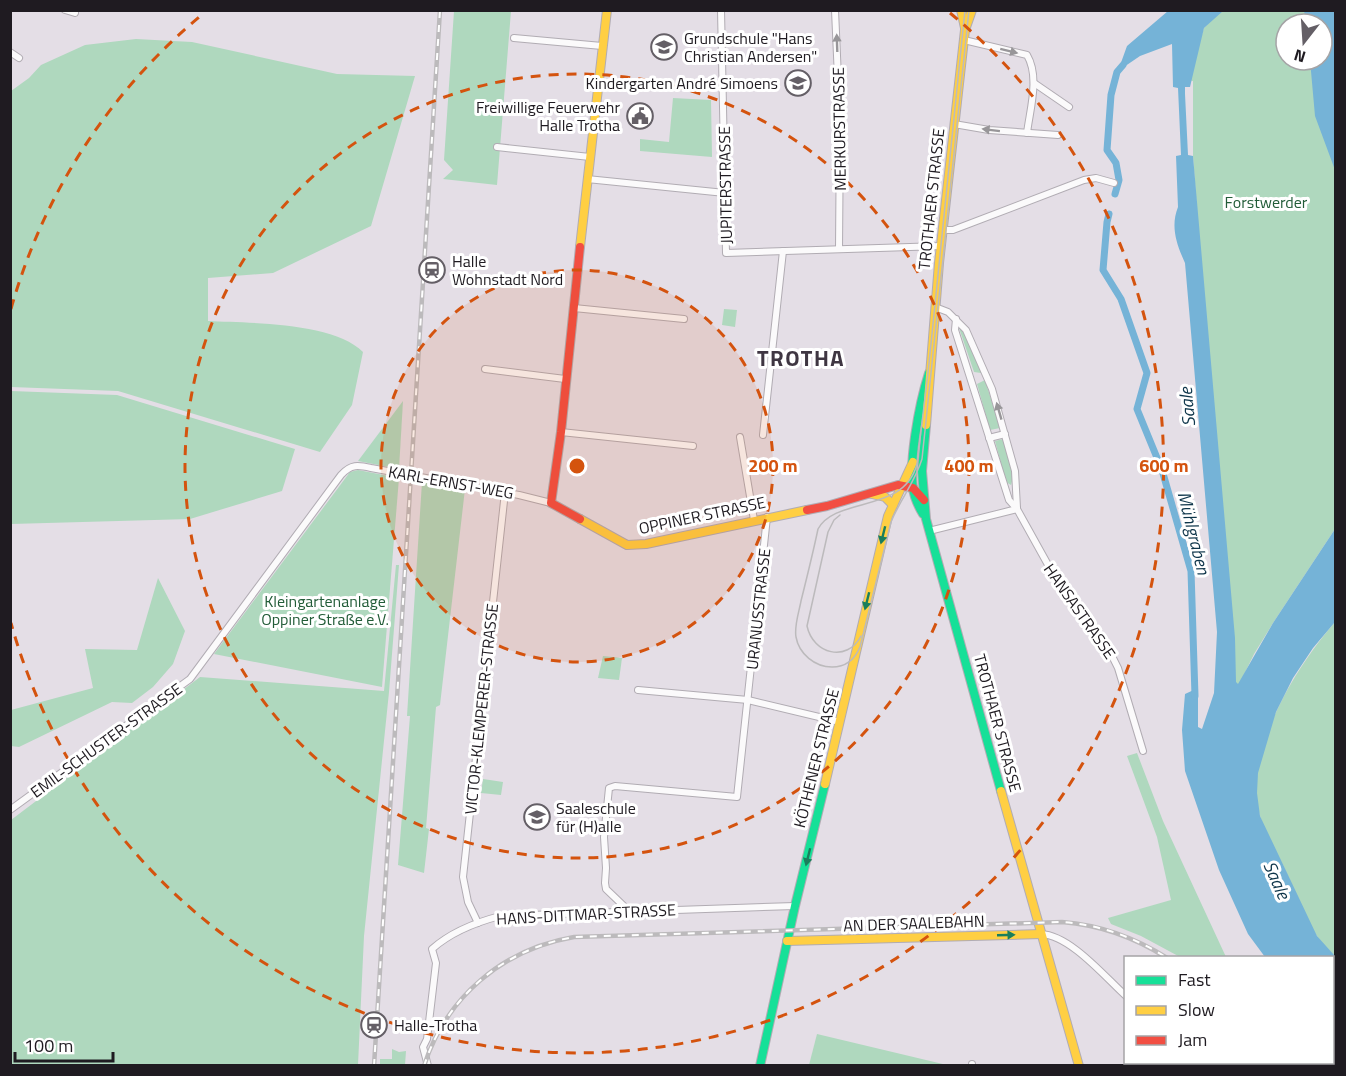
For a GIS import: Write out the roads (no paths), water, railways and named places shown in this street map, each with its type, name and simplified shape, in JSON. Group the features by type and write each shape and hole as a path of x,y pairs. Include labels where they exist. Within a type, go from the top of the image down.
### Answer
{"main road":[{"path":"550,503 561,432 607,10"},
{"name":"TROTHAER STRASSE","path":"961,10 965,30"},
{"name":"TROTHAER STRASSE","path":"972,10 965,30 929,372 921,397 913,462 913,488 915,498 930,531 1079,1065"},
{"name":"TROTHAER STRASSE","path":"926,519 922,471 931,380 929,372"},
{"name":"KÖTHENER STRASSE","path":"760,1065 795,906 892,505 913,462"},
{"name":"OPPINER STRASSE","path":"550,503 627,545 646,544 827,506 891,486 902,485 913,488"},
{"path":"913,488 924,500"},
{"path":"868,494 880,495 892,505"},
{"name":"AN DER SAALEBAHN","path":"787,941 1041,934"}],"street":[{"path":"65,10 75,14"},
{"name":"JUPITERSTRASSE","path":"722,10 726,253 941,246"},
{"name":"MERKURSTRASSE","path":"835,10 840,158 839,249"},
{"path":"514,38 602,46"},
{"path":"964,40 1026,55 1029,59 1034,83 1027,133"},
{"path":"10,52 19,58"},
{"path":"1034,83 1069,107"},
{"path":"954,124 1058,135"},
{"path":"497,147 590,157"},
{"path":"943,230 954,230 1084,180 1096,178 1113,183"},
{"path":"588,179 724,192"},
{"path":"763,435 783,251"},
{"path":"930,531 1017,509 1015,471 987,377 966,330 948,312 935,307"},
{"path":"574,308 684,319"},
{"name":"HANSASTRASSE","path":"956,319 955,330 1009,500 1017,509 1052,572 1106,644 1118,668 1143,751"},
{"path":"485,369 565,379"},
{"path":"972,382 987,377"},
{"path":"561,432 693,446"},
{"path":"988,438 1005,434"},
{"path":"740,437 753,520"},
{"name":"KARL-ERNST-WEG","path":"351,466 505,492 550,503"},
{"name":"EMIL-SCHUSTER-STRASSE","path":"10,810 190,679 341,475 351,466"},
{"path":"1006,490 1016,488"},
{"name":"VICTOR-KLEMPERER-STRASSE","path":"478,923 468,902 463,877 505,492"},
{"name":"URANUSSTRASSE","path":"630,912 606,889 604,837 609,788 615,786 737,797 767,517"},
{"path":"638,690 748,700 840,722"},
{"name":"HANS-DITTMAR-STRASSE","path":"428,1065 423,1047 427,1039 436,963 432,949 478,923 500,916 795,906"},
{"path":"1041,934 1060,939 1076,949 1124,995"}],"water":[{"name":"Saale","path":"1168,11 1223,11 1204,28 1190,87 1185,87 1185,94 1188,155 1193,156 1235,638 1236,682 1238,684 1273,623 1335,529 1335,622 1313,648 1293,678 1276,712 1258,773 1257,793 1260,816 1317,936 1335,956 1335,1034 1334,956 1264,956 1248,934 1219,870 1185,771 1182,730 1185,694 1198,688 1198,727 1202,729 1214,693 1217,632 1185,263 1177,243 1175,229 1178,207 1176,156 1181,155 1178,88 1173,87 1172,44 1140,56 1118,71 1127,46"},
{"path":"1335,11 1335,170 1315,116 1311,72 1334,72 1334,12 1304,12"}],"waterway":[{"name":"Mühlgraben","path":"1115,194 1119,180 1116,163 1107,150 1111,95 1117,72 1123,65"},
{"name":"Mühlgraben","path":"1109,214 1103,270 1121,299 1147,373 1137,409 1162,470 1191,571 1195,696"}],"tram line":[{"path":"965,10 917,464 910,480 899,491 885,498 839,512 827,519 818,529 797,619 796,633 800,649 820,665 837,667 846,664 853,659 860,647 891,522 922,459 969,10"},
{"path":"840,515 834,520 828,532 807,626 810,636 816,643 831,652 848,650 861,636"}],"railway":[{"path":"374,1066 440,10"},
{"path":"424,1066 447,1018 462,998 481,980 501,965 524,953 548,943 574,937 1062,922 1117,933 1163,956"}],"place":[{"name":"Grundschule \"Hans Christian Andersen\"","path":"664,47"},
{"name":"Kindergarten André Simoens","path":"798,83"},
{"name":"Freiwillige Feuerwehr Halle Trotha","path":"640,116"},
{"name":"Halle Wohnstadt Nord","path":"432,270"},
{"name":"Saaleschule für (H)alle","path":"537,817"},
{"name":"Halle-Trotha","path":"374,1025"}],"district":[{"name":"TROTHA","path":"801,358"}],"park label":[{"name":"Forstwerder","path":"1266,202"},
{"name":"Kleingartenanlage Oppiner Straße e.V.","path":"325,610"}]}
